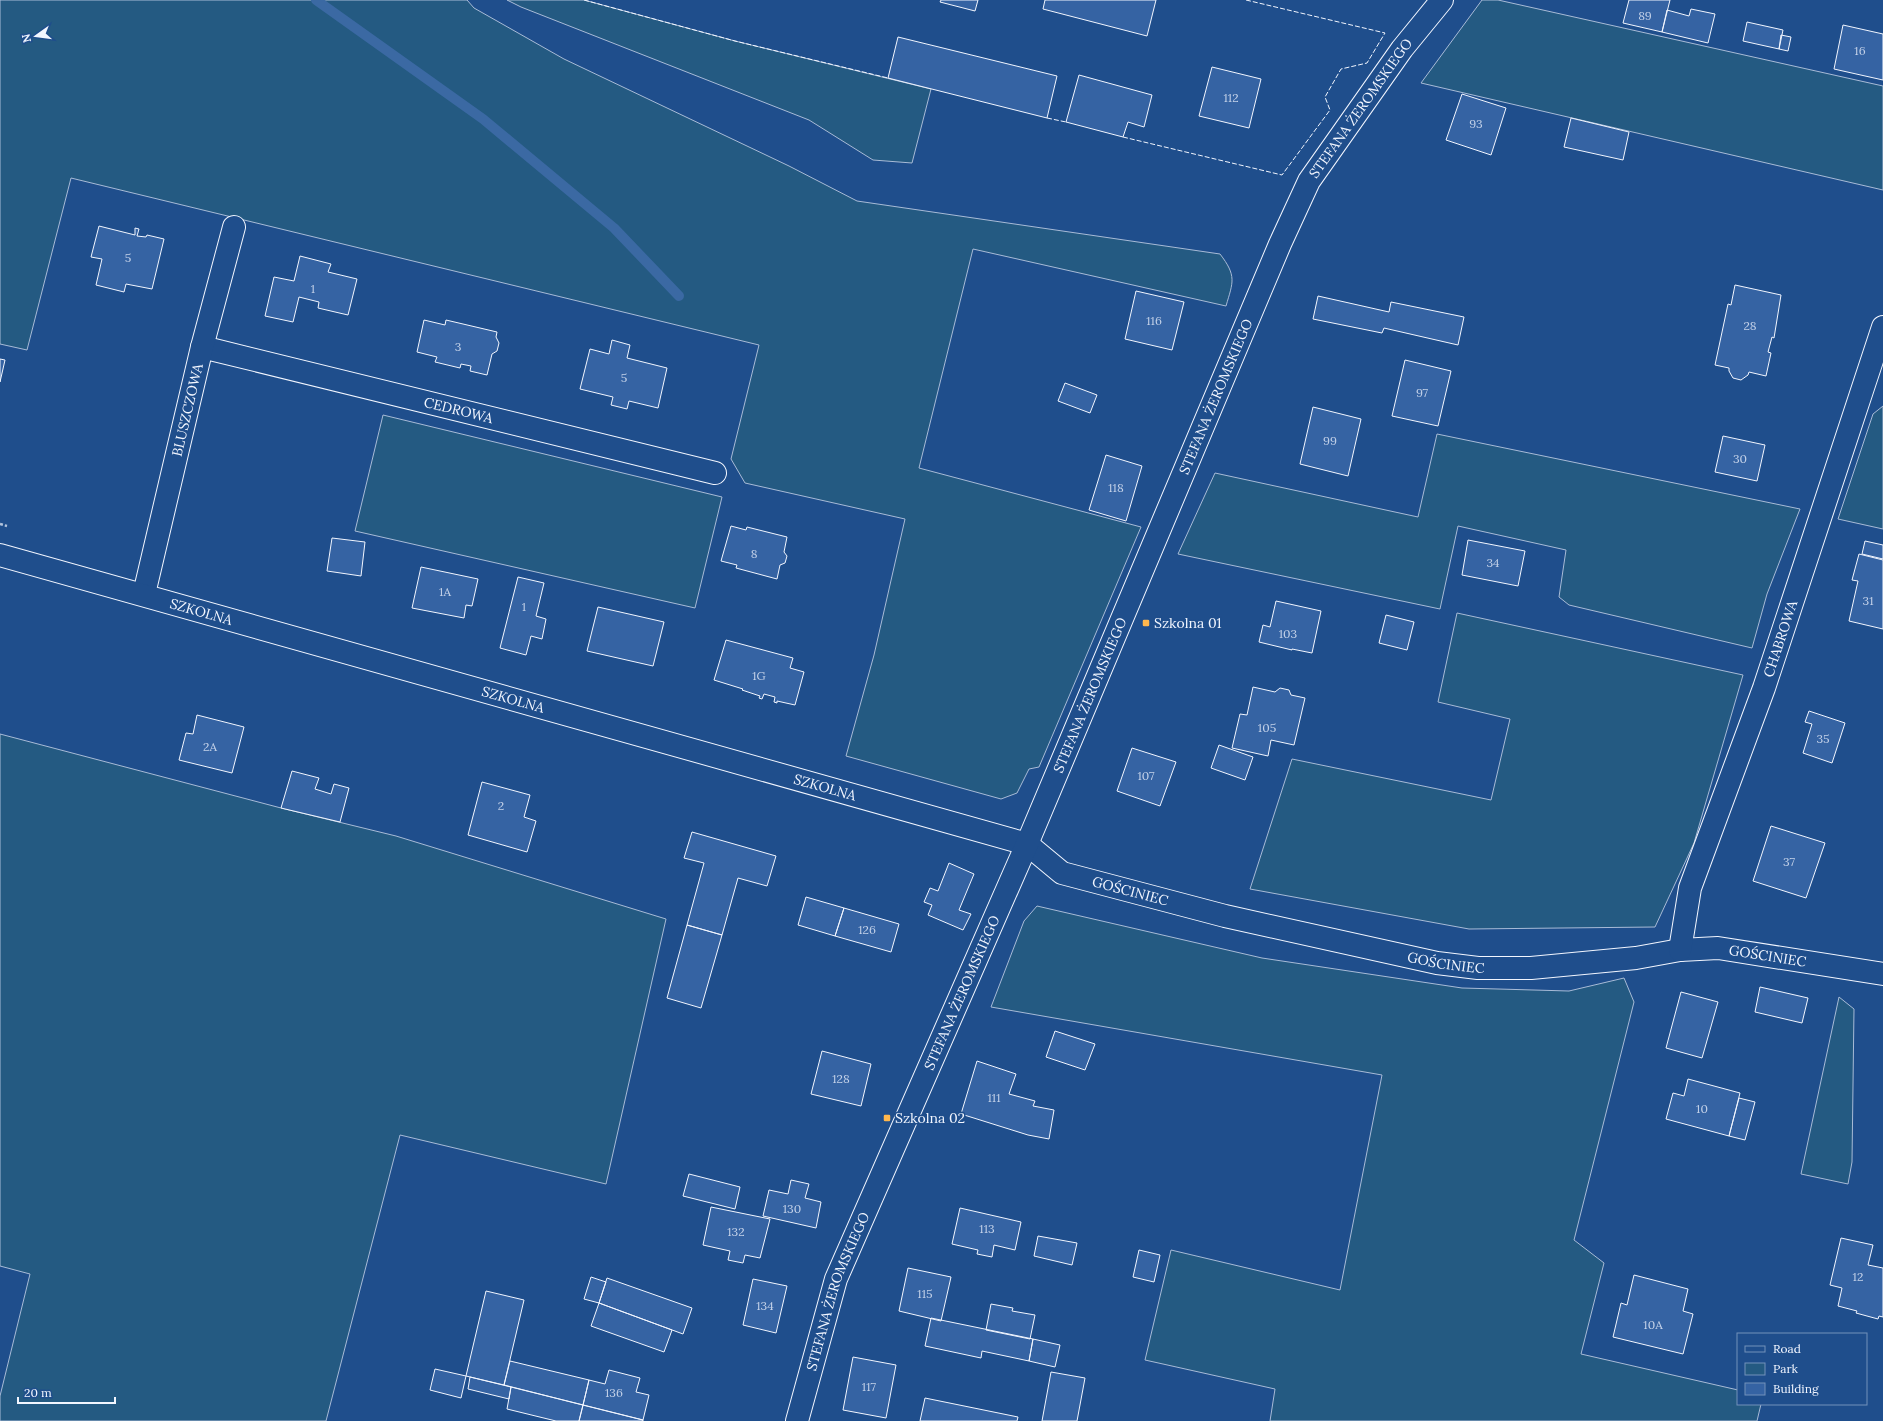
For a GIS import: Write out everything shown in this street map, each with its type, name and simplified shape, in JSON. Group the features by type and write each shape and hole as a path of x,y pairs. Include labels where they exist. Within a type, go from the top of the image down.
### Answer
{"street":[{"name":"STEFANA ŻEROMSKIEGO","path":"797,1421 836,1279 1027,844 1280,244 1309,181 1402,49 1442,0"},
{"name":"BLUSZCZOWA","path":"144,594 202,347 234,228"},
{"name":"CHABROWA","path":"1680,950 1690,888 1875,380 1883,327"},
{"name":"CEDROWA","path":"202,347 715,472"},
{"name":"SZKOLNA","path":"0,555 144,594 1027,844"},
{"name":"GOŚCINIEC","path":"1027,844 1062,873 1225,916 1437,963 1478,968 1531,968 1636,958 1680,950 1718,948 1883,974"}],"green space":[{"path":"0,0 467,0 474,8 564,59 789,166 857,201 1220,254 1229,268 1232,279 1232,285 1226,306 973,249 919,468 1141,527 1039,767 1029,769 1017,793 1001,799 846,756 874,655 905,519 745,483 731,459 759,345 71,178 27,350 0,344"},
{"path":"507,0 584,0 735,41 931,89 912,163 873,160 809,120 521,7"},
{"path":"1482,0 1498,0 1883,86 1883,190 1421,83"},
{"path":"1883,406 1883,529 1838,519 1873,414"},
{"path":"383,415 722,497 695,608 355,531"},
{"path":"1437,434 1800,509 1767,594 1752,648 1569,605 1559,597 1566,550 1458,526 1440,609 1178,554 1215,473 1418,517"},
{"path":"1457,613 1743,675 1694,843 1655,927 1469,929 1250,889 1292,759 1491,800 1510,719 1438,702"},
{"path":"0,734 281,808 396,836 666,919 606,1184 400,1135 326,1421 0,1421 0,1396 30,1274 0,1266"},
{"path":"1037,906 1262,958 1462,988 1569,991 1624,978 1634,1002 1574,1240 1604,1263 1581,1354 1737,1390 1737,1405 1761,1405 1757,1421 1270,1421 1275,1389 1145,1360 1171,1250 1340,1290 1382,1075 991,1007 1024,921"},
{"path":"1839,997 1854,1009 1852,1162 1848,1184 1801,1174"}],"building":[{"path":"941,0 978,0 975,11 940,2"},
{"path":"1045,0 1156,0 1147,36 1043,9"},
{"path":"1629,0 1670,0 1662,32 1623,23"},
{"path":"1691,9 1715,14 1708,43 1662,32 1667,10 1689,16"},
{"path":"1747,22 1783,30 1779,49 1743,41"},
{"path":"1843,25 1883,34 1883,80 1834,69"},
{"path":"1781,35 1791,37 1788,51 1779,49"},
{"path":"898,37 1057,76 1047,118 888,78"},
{"path":"1212,67 1261,79 1249,128 1199,116"},
{"path":"1079,75 1152,95 1144,127 1128,122 1123,137 1066,122"},
{"path":"1462,94 1506,108 1491,155 1446,140"},
{"path":"1571,118 1629,132 1623,160 1564,147"},
{"path":"99,226 135,235 135,228 139,229 137,236 146,237 147,235 164,239 152,289 126,284 124,292 96,285 102,259 91,257"},
{"path":"300,256 331,264 328,272 357,279 348,315 318,308 319,302 299,297 293,322 265,316 274,277 294,281"},
{"path":"1735,285 1781,295 1774,338 1772,337 1768,352 1771,353 1766,376 1749,372 1748,375 1741,380 1733,378 1729,368 1715,365 1728,304 1731,305"},
{"path":"1136,291 1184,302 1172,350 1125,339"},
{"path":"1318,296 1389,312 1391,302 1464,317 1458,345 1384,328 1382,333 1313,319"},
{"path":"424,320 445,325 446,320 497,332 496,337 499,343 497,351 492,354 487,375 470,371 471,366 461,364 460,368 435,362 437,357 417,352"},
{"path":"612,340 630,345 627,358 667,368 658,408 629,401 627,409 611,405 613,397 580,389 590,349 609,354"},
{"path":"0,359 5,360 0,382"},
{"path":"1405,360 1451,371 1438,426 1392,416"},
{"path":"1065,383 1097,395 1090,413 1058,401"},
{"path":"1313,407 1361,419 1348,476 1300,464"},
{"path":"1723,436 1765,445 1757,481 1715,472"},
{"path":"1106,455 1142,466 1126,521 1089,510"},
{"path":"731,526 746,530 747,527 787,537 784,552 787,556 785,563 780,565 777,579 736,568 737,565 721,561"},
{"path":"332,538 365,542 361,576 327,571"},
{"path":"1468,540 1525,551 1518,586 1462,575"},
{"path":"1865,541 1883,545 1883,559 1862,554"},
{"path":"1859,554 1883,560 1883,629 1849,621 1858,581 1852,580"},
{"path":"421,567 478,579 472,606 466,605 464,618 412,608"},
{"path":"518,577 544,583 536,616 546,619 542,639 531,636 526,655 500,648"},
{"path":"1276,601 1321,611 1312,653 1259,642 1263,625 1270,627"},
{"path":"598,607 664,622 653,666 587,651"},
{"path":"1386,615 1414,622 1407,650 1379,643"},
{"path":"726,640 793,658 790,668 804,672 795,705 777,701 777,703 774,702 775,697 764,694 762,699 759,698 760,696 742,690 743,689 714,680"},
{"path":"1253,687 1275,692 1280,688 1289,690 1291,695 1305,698 1294,745 1271,740 1268,756 1232,748 1240,714 1247,715"},
{"path":"1809,711 1845,723 1832,763 1803,753 1812,724 1805,722"},
{"path":"197,715 244,727 232,773 179,760 186,733 193,734"},
{"path":"1219,745 1253,757 1245,780 1211,768"},
{"path":"1132,748 1176,762 1160,806 1117,791"},
{"path":"292,771 319,778 315,789 331,794 334,784 349,788 340,822 281,808"},
{"path":"482,782 530,795 524,817 536,821 527,852 468,835"},
{"path":"1771,826 1825,843 1806,898 1753,881"},
{"path":"692,832 776,856 767,886 738,878 722,935 687,925 704,863 684,858"},
{"path":"949,863 974,874 959,910 971,914 963,930 928,915 932,905 924,902 930,888 938,891"},
{"path":"806,897 844,908 835,936 798,925"},
{"path":"844,908 899,924 891,952 835,936"},
{"path":"687,925 722,935 701,1008 667,998"},
{"path":"1760,987 1808,998 1802,1023 1755,1012"},
{"path":"1681,992 1718,1002 1702,1058 1666,1048"},
{"path":"1055,1031 1095,1044 1085,1070 1046,1057"},
{"path":"822,1051 871,1064 861,1106 811,1094"},
{"path":"977,1061 1016,1074 1009,1094 1035,1101 1033,1106 1054,1110 1049,1139 1028,1135 961,1114"},
{"path":"1688,1079 1740,1093 1729,1136 1666,1119 1673,1093 1684,1096"},
{"path":"1739,1098 1755,1102 1745,1140 1729,1136"},
{"path":"689,1174 740,1187 735,1209 683,1196"},
{"path":"791,1180 809,1184 805,1198 821,1202 816,1228 763,1216 769,1190 788,1194"},
{"path":"711,1207 770,1219 760,1258 745,1255 743,1263 728,1260 730,1251 703,1245"},
{"path":"960,1208 1021,1222 1015,1250 994,1245 992,1257 977,1254 978,1250 952,1244"},
{"path":"1038,1236 1077,1243 1072,1265 1034,1256"},
{"path":"1841,1238 1873,1245 1868,1265 1883,1268 1883,1317 1879,1316 1878,1319 1838,1306 1842,1288 1830,1285"},
{"path":"1139,1250 1160,1255 1154,1282 1133,1277"},
{"path":"908,1268 951,1277 941,1321 899,1311"},
{"path":"1634,1275 1688,1289 1683,1311 1693,1314 1683,1354 1613,1337 1621,1303 1627,1305"},
{"path":"591,1277 606,1282 599,1303 584,1299"},
{"path":"607,1278 692,1308 683,1334 599,1303"},
{"path":"753,1279 787,1286 776,1333 743,1325"},
{"path":"486,1291 524,1300 504,1385 466,1376"},
{"path":"599,1303 672,1330 664,1352 591,1326"},
{"path":"991,1304 1013,1308 1012,1311 1035,1315 1030,1339 986,1330"},
{"path":"931,1318 1033,1339 1029,1361 982,1351 981,1358 925,1346"},
{"path":"1033,1339 1060,1345 1055,1367 1029,1361"},
{"path":"853,1357 896,1365 886,1418 843,1410"},
{"path":"510,1361 589,1380 583,1405 504,1385"},
{"path":"435,1369 466,1376 461,1398 430,1390"},
{"path":"609,1370 640,1378 636,1392 649,1395 643,1420 583,1405 589,1380 605,1384"},
{"path":"1051,1372 1085,1378 1077,1421 1042,1421"},
{"path":"470,1377 511,1387 509,1399 468,1389"},
{"path":"511,1387 583,1405 579,1421 556,1421 507,1409"},
{"path":"925,1398 1018,1417 1017,1421 920,1421"},
{"path":"583,1405 643,1420 643,1421 579,1421"}],"waterway":[{"path":"316,0 483,119 614,228 679,296"}],"fence":[{"path":"584,0 735,41 888,78"},
{"path":"1123,137 1282,175 1330,110 1325,97 1341,69 1367,63 1385,33 1246,0"},
{"path":"1047,118 1066,122"}],"place":[{"name":"Szkolna 01","path":"1146,623"},
{"name":"Szkolna 02","path":"887,1118"}]}
